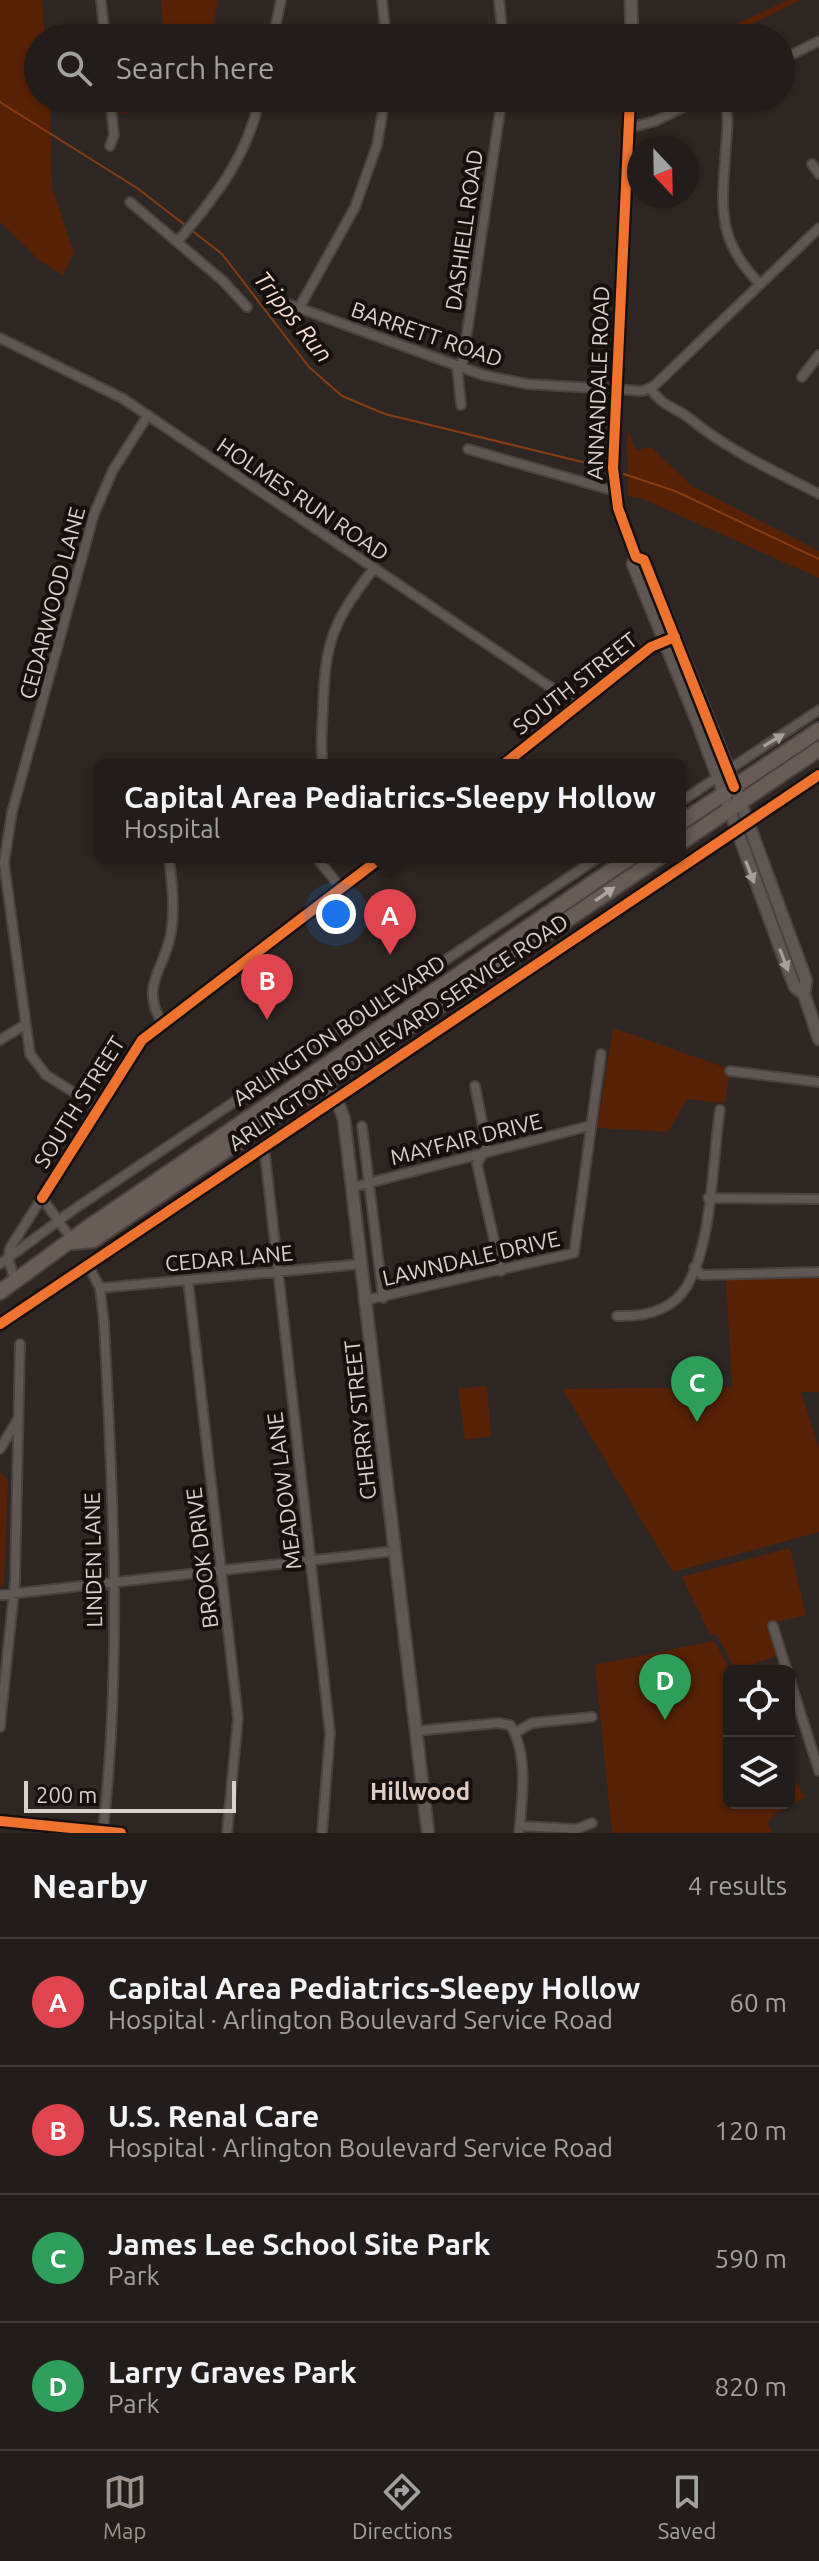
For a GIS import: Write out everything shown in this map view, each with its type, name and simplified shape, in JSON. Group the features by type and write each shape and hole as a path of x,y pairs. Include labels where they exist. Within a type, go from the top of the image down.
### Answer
{"highway":[{"path":"686,819 819,730"},
{"path":"686,839 819,749"},
{"name":"ARLINGTON BOULEVARD","path":"0,1292 73,1242 93,1240 622,863"},
{"name":"ARLINGTON BOULEVARD","path":"320,1077 525,949 651,863"}],"main road":[{"path":"631,0 632,24"},
{"name":"ANNANDALE ROAD","path":"630,112 616,388 615,491 636,557 644,560 717,776 729,790"},
{"name":"ANNANDALE ROAD","path":"670,639 728,768 729,790 735,806 747,822 806,980 804,994"},
{"name":"ANNANDALE ROAD","path":"735,806 734,830 795,987 814,1008 819,1039"},
{"name":"CHERRY STREET","path":"320,1077 336,1098 344,1119 428,1833"},
{"path":"0,1821 121,1833"}],"street":[{"path":"101,0 104,24"},
{"path":"276,24 281,0"},
{"path":"382,0 385,24"},
{"path":"499,0 502,24"},
{"path":"795,53 819,41"},
{"path":"110,146 114,135 112,112"},
{"path":"179,239 233,172 250,136 256,112"},
{"path":"299,308 355,207 377,145 383,112"},
{"name":"DASHIELL ROAD","path":"461,405 460,366 500,112"},
{"path":"629,128 673,112"},
{"path":"727,112 724,224 738,260 760,284"},
{"path":"812,164 819,174"},
{"path":"130,202 179,239 247,307"},
{"path":"819,228 650,388 665,407 688,417 713,439 819,494"},
{"name":"BARRETT ROAD","path":"277,300 460,366 527,384 638,391 650,388"},
{"name":"HOLMES RUN ROAD","path":"0,338 82,375 148,415 577,705"},
{"path":"802,377 819,355"},
{"name":"CEDARWOOD LANE","path":"99,1108 39,1069 30,1054 23,1026 4,863 7,834 100,497 148,415"},
{"path":"468,449 615,491"},
{"path":"323,759 322,677 327,648 348,601 374,568"},
{"name":"SOUTH STREET","path":"510,759 651,647 670,639"},
{"path":"686,798 819,710"},
{"name":"ARLINGTON BOULEVARD SERVICE ROAD","path":"686,862 819,775"},
{"path":"162,1022 151,992 171,933 174,899 170,863"},
{"path":"321,863 341,888"},
{"name":"SOUTH STREET","path":"4,1261 142,1040 374,863"},
{"name":"ARLINGTON BOULEVARD SERVICE ROAD","path":"4,1261 58,1221 590,863"},
{"name":"ARLINGTON BOULEVARD SERVICE ROAD","path":"0,1324 685,863"},
{"path":"580,869 591,885"},
{"path":"525,949 535,963"},
{"path":"0,1040 23,1026"},
{"name":"LAWNDALE DRIVE","path":"366,1300 574,1253 601,1054"},
{"name":"CHERRY STREET","path":"303,1056 320,1077"},
{"path":"730,1071 819,1082"},
{"path":"475,1086 487,1146 477,1164 501,1271"},
{"path":"617,1316 643,1317 667,1305 687,1286 708,1198 720,1110"},
{"path":"362,1126 383,1298"},
{"name":"MAYFAIR DRIVE","path":"353,1187 589,1126"},
{"name":"MEADOW LANE","path":"264,1146 330,1733 322,1833"},
{"path":"42,1198 73,1242"},
{"path":"708,1198 819,1199"},
{"path":"4,1261 15,1282"},
{"name":"CEDAR LANE","path":"100,1288 362,1264"},
{"path":"88,1265 100,1288"},
{"path":"694,1267 702,1275 819,1272"},
{"name":"BROOK DRIVE","path":"188,1280 238,1718 227,1833"},
{"name":"LINDEN LANE","path":"100,1288 107,1377 113,1582 111,1740 103,1831"},
{"path":"0,1727 14,1593 20,1344"},
{"path":"0,1449 18,1418"},
{"path":"0,1595 395,1551"},
{"path":"773,1626 785,1665"},
{"path":"795,1696 819,1771"},
{"path":"515,1733 532,1723 592,1717"},
{"path":"415,1731 498,1723 510,1725 515,1733 522,1779 520,1829 577,1829 592,1823"}],"shaded area":[{"path":"0,0 42,0 44,24 24,24 24,112 50,112 52,187 74,254 63,275 39,260 0,222"},
{"path":"161,0 218,0 213,24 163,24"},
{"path":"788,0 801,0 752,24 737,24"},
{"path":"627,429 636,450 651,447 692,486 819,551 819,578 643,499 628,496"},
{"path":"613,1028 730,1069 725,1103 687,1099 668,1132 597,1128"},
{"path":"819,1276 819,1392 801,1392 819,1448 819,1532 673,1572 562,1389 732,1387 726,1277"},
{"path":"487,1386 491,1436 465,1440 458,1389"},
{"path":"0,1472 8,1480 4,1585 0,1586"},
{"path":"790,1548 806,1615 767,1625 777,1656 750,1665 732,1665 718,1636 710,1634 682,1577"},
{"path":"714,1641 728,1665 723,1665 723,1809 784,1809 768,1823 772,1833 612,1833 595,1665"},
{"path":"795,1780 805,1797 795,1803"}],"waterway":[{"name":"Tripps Run","path":"0,102 137,188 185,225"},
{"name":"Tripps Run","path":"190,229 222,254 309,367 342,396 385,414 603,467"},
{"name":"Tripps Run","path":"624,474 675,491 819,559"}],"cycle path":[{"path":"629,112 613,468 618,508 636,557 644,560 734,787"},
{"path":"511,759 651,647 675,637"},
{"path":"0,1324 819,775"},
{"path":"42,1198 142,1040 374,863"},
{"path":"0,1821 121,1833"}],"place":[{"name":"Capital Area Pediatrics-Sleepy Hollow","path":"390,955"},
{"name":"U.S. Renal Care","path":"267,1020"},
{"name":"James Lee School Site Park","path":"697,1422"},
{"name":"Larry Graves Park","path":"665,1720"}],"district":[{"name":"Hillwood","path":"420,1792"}]}
